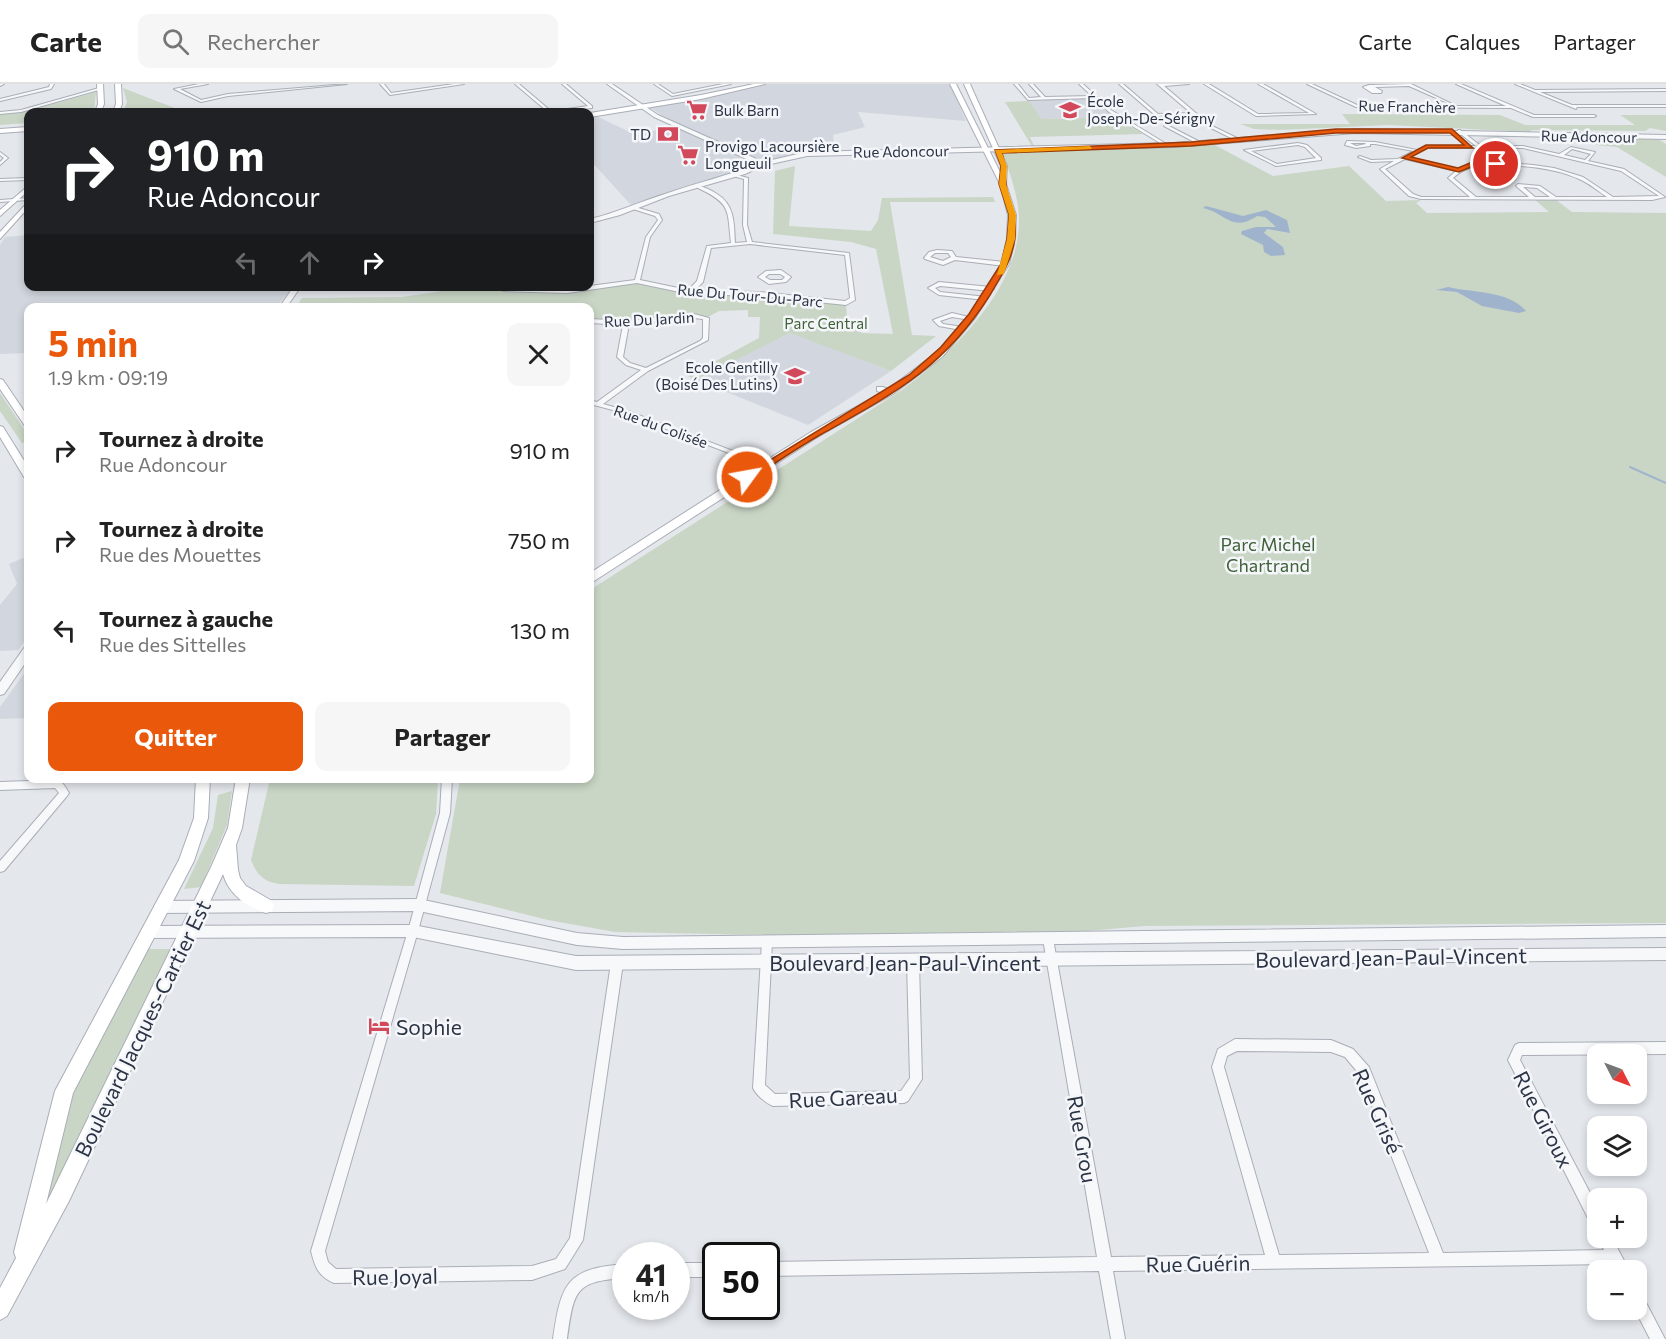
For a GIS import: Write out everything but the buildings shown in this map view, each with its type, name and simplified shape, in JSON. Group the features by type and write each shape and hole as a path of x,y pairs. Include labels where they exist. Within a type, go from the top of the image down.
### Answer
{"main road":[{"path":"116,108 118,84"},
{"path":"594,110 638,106 742,84"},
{"path":"594,114 762,84"},
{"path":"594,575 939,355 985,298 1005,264 1011,239 1012,215 1003,184 954,84"},
{"path":"967,84 1004,166 1003,184"},
{"path":"100,87 100,108"},
{"path":"0,129 24,127"},
{"path":"0,214 24,192"},
{"path":"0,237 24,209"},
{"path":"0,382 24,418"},
{"path":"1,433 24,469"},
{"name":"Boulevard Jacques-Cartier Est","path":"20,1269 64,1091 186,861 201,818 203,783"},
{"name":"Boulevard Jacques-Cartier Est","path":"0,1309 62,1194 200,907 235,828 242,783"},
{"path":"230,840 231,876 235,888 246,897 266,906"}],"street":[{"path":"0,100 50,88 52,84"},
{"path":"206,84 176,89 201,101 283,86 345,84"},
{"path":"382,84 390,94 462,84"},
{"path":"517,84 544,108"},
{"path":"564,84 591,107 584,108"},
{"path":"609,84 638,106 676,126 769,167"},
{"path":"656,84 672,95 729,84"},
{"path":"702,84 709,89"},
{"path":"1016,84 1026,98 1095,97"},
{"path":"1032,84 1044,99"},
{"path":"1081,84 1112,113 1166,145"},
{"path":"1121,84 1156,114 1195,114 1159,85"},
{"path":"1159,85 1186,84"},
{"path":"1206,84 1258,115 1314,114 1260,84"},
{"name":"Rue Franchère","path":"1308,84 1356,106 1510,106"},
{"path":"1371,86 1408,84 1456,106"},
{"path":"1458,84 1539,117 1594,116 1516,84"},
{"path":"31,108 100,87"},
{"path":"1533,91 1666,90"},
{"path":"1572,106 1666,106"},
{"path":"0,113 24,110"},
{"path":"1165,125 1199,143"},
{"path":"1208,125 1236,140"},
{"name":"Rue Adoncour","path":"735,175 769,167 839,157 1166,145 1346,131 1459,131 1666,137"},
{"path":"1452,131 1471,146"},
{"path":"1459,131 1479,146"},
{"path":"1258,137 1276,146 1303,144 1319,159 1275,165 1246,150 1276,146"},
{"path":"1366,142 1383,142 1418,151"},
{"path":"1471,146 1523,147 1622,170 1663,197 1421,198 1411,195 1382,169 1426,147 1471,146"},
{"path":"1561,155 1571,148 1594,153 1586,161"},
{"name":"Rue Adoncour","path":"594,220 667,195 700,187 762,164 819,154 986,152"},
{"path":"0,153 6,158 0,163"},
{"path":"1360,157 1371,161 1400,160"},
{"path":"1405,158 1459,170"},
{"path":"1554,171 1572,158"},
{"path":"1476,199 1450,178 1459,170 1475,164 1517,164 1554,171 1581,178 1613,199"},
{"path":"689,292 700,282 709,247 750,243 745,225 746,178 735,175"},
{"path":"0,180 24,179"},
{"path":"1533,198 1518,185 1538,187 1554,198"},
{"path":"700,187 722,197 730,209 733,243"},
{"path":"0,201 24,199"},
{"path":"634,208 657,215 660,220 648,237 637,281"},
{"path":"730,209 747,208"},
{"name":"Rue Du Tour-Du-Parc","path":"594,286 637,281 689,292 759,294 816,302 846,303 853,299 847,254 750,243"},
{"path":"954,258 950,252 936,251 927,258 943,263 954,258 1005,264"},
{"name":"Rue Du Tour-Du-Parc","path":"759,294 769,282"},
{"path":"985,298 939,293 931,288 939,284 991,289"},
{"path":"961,328 941,325 936,320 952,315 970,318"},
{"name":"Rue Du Jardin","path":"594,321 626,323 694,316 706,318 706,339 646,370 599,404"},
{"path":"626,323 620,357 628,364 646,370"},
{"name":"Rue du Colisée","path":"594,403 765,465"},
{"path":"0,691 24,657"},
{"name":"Rue Joyal","path":"447,783 445,813 413,931 318,1251 321,1266 334,1276 532,1273 560,1264 576,1240 617,963"},
{"path":"0,786 58,784 64,793 0,868"},
{"name":"Boulevard Jean-Paul-Vincent","path":"161,907 419,905 578,939 623,943 1666,931"},
{"name":"Boulevard Jean-Paul-Vincent","path":"148,932 413,931 576,963 1051,961 1666,954"},
{"name":"Rue Grou","path":"1048,939 1118,1339"},
{"name":"Rue Gareau","path":"767,942 759,1088 772,1100 904,1097 916,1079 913,962"},
{"name":"Rue Grisé","path":"1274,1262 1218,1067 1222,1053 1235,1045 1331,1046 1349,1053 1365,1071 1439,1260"},
{"name":"Rue Giroux","path":"1587,1202 1514,1060 1519,1049 1666,1048"},
{"path":"1610,1248 1617,1260"},
{"name":"Rue Guérin","path":"780,1269 1615,1257"},
{"path":"560,1339 565,1299 575,1283 599,1272 612,1272"},
{"path":"1647,1318 1658,1339"}],"shaded area":[{"path":"766,84 950,84 966,121 858,112 865,127 833,135 834,150 790,155 765,161 632,206 594,164 594,115 636,135 678,125 649,107"},
{"name":"École Joseph-De-Sérigny","path":"1090,98 1114,117 1042,119 1029,101"},
{"path":"24,235 24,291 290,291 279,303 24,303 24,353 0,354 0,245 5,237"},
{"name":"Ecole Gentilly (Boisé Des Lutins)","path":"790,333 891,371 808,425 697,380"},
{"path":"24,558 24,642 18,650 0,651 0,605 17,584 9,564"},
{"path":"24,674 24,718 0,719 0,707"}],"green space":[{"path":"123,88 175,108 125,108 127,102"},
{"path":"96,92 94,108 38,108"},
{"path":"1029,101 1042,119 1114,117 1143,134 1030,137 1035,148 1033,148 1005,102"},
{"path":"24,112 24,123 0,125 0,114"},
{"path":"1342,114 1500,115 1525,125 1635,125 1620,115 1666,115 1666,131 1650,128 1645,131 1532,130 1530,132 1388,125 1280,130 1254,129 1240,124 1350,124"},
{"path":"1583,139 1658,139 1666,144 1666,177 1617,147 1596,145"},
{"name":"Parc Michel Chartrand","path":"1213,144 1273,176 1349,166 1386,201 1421,200 1416,203 1427,213 1549,212 1535,200 1556,200 1572,212 1666,213 1666,923 1145,926 1086,931 766,935 615,932 548,920 440,893 459,783 594,783 594,587 902,390 962,337 997,293 1009,268 1017,243 1018,209 1003,154 1028,151"},
{"name":"Parc Central","path":"795,166 789,226 871,231 878,220 882,198 993,197 995,202 890,202 912,335 936,336 891,371 790,333 697,380 688,376 759,338 760,317 748,317 748,310 719,311 706,318 605,323 594,322 594,303 298,303 302,298 402,297 442,291 594,291 594,287 637,281 689,292 759,294 846,303 847,324 862,333 893,334 876,249 851,242 773,234 775,171"},
{"path":"0,393 24,429 24,442 22,443 0,411"},
{"path":"269,783 438,783 436,814 414,886 279,884 261,876 251,860"},
{"path":"232,791 227,825 201,887 184,889 213,828 218,795"},
{"path":"147,949 170,949 54,1200 46,1200 68,1104"}],"water":[{"path":"1206,206 1243,216 1266,210 1287,220 1290,233 1267,229 1264,233 1283,247 1285,255 1271,256 1264,252 1263,245 1241,234 1242,231 1256,227 1276,227 1265,217 1257,216 1241,223 1235,222 1203,208"},
{"path":"1448,287 1490,293 1510,299 1526,311 1519,313 1482,306 1457,292 1436,290"}],"waterway":[{"path":"1630,467 1666,483"}],"slow traffic":[{"path":"1000,274 1011,239 1012,215 1003,184 1004,166 998,151 1090,148"}],"place":[{"name":"Bulk Barn","path":"697,110"},
{"name":"École Joseph-De-Sérigny","path":"1070,110"},
{"name":"TD","path":"668,134"},
{"name":"Provigo Lacoursière Longueuil","path":"688,155"},
{"name":"Ecole Gentilly (Boisé Des Lutins)","path":"795,376"},
{"name":"Sophie","path":"379,1026"}],"route":[{"path":"747,477 815,434 880,399 912,377 945,349 972,316 994,285 1005,264 1011,239 1012,215 1003,184 1004,166 998,151 1191,144 1282,134 1336,131 1452,131 1471,146 1426,147 1405,158 1459,170 1475,164 1496,164"}]}
